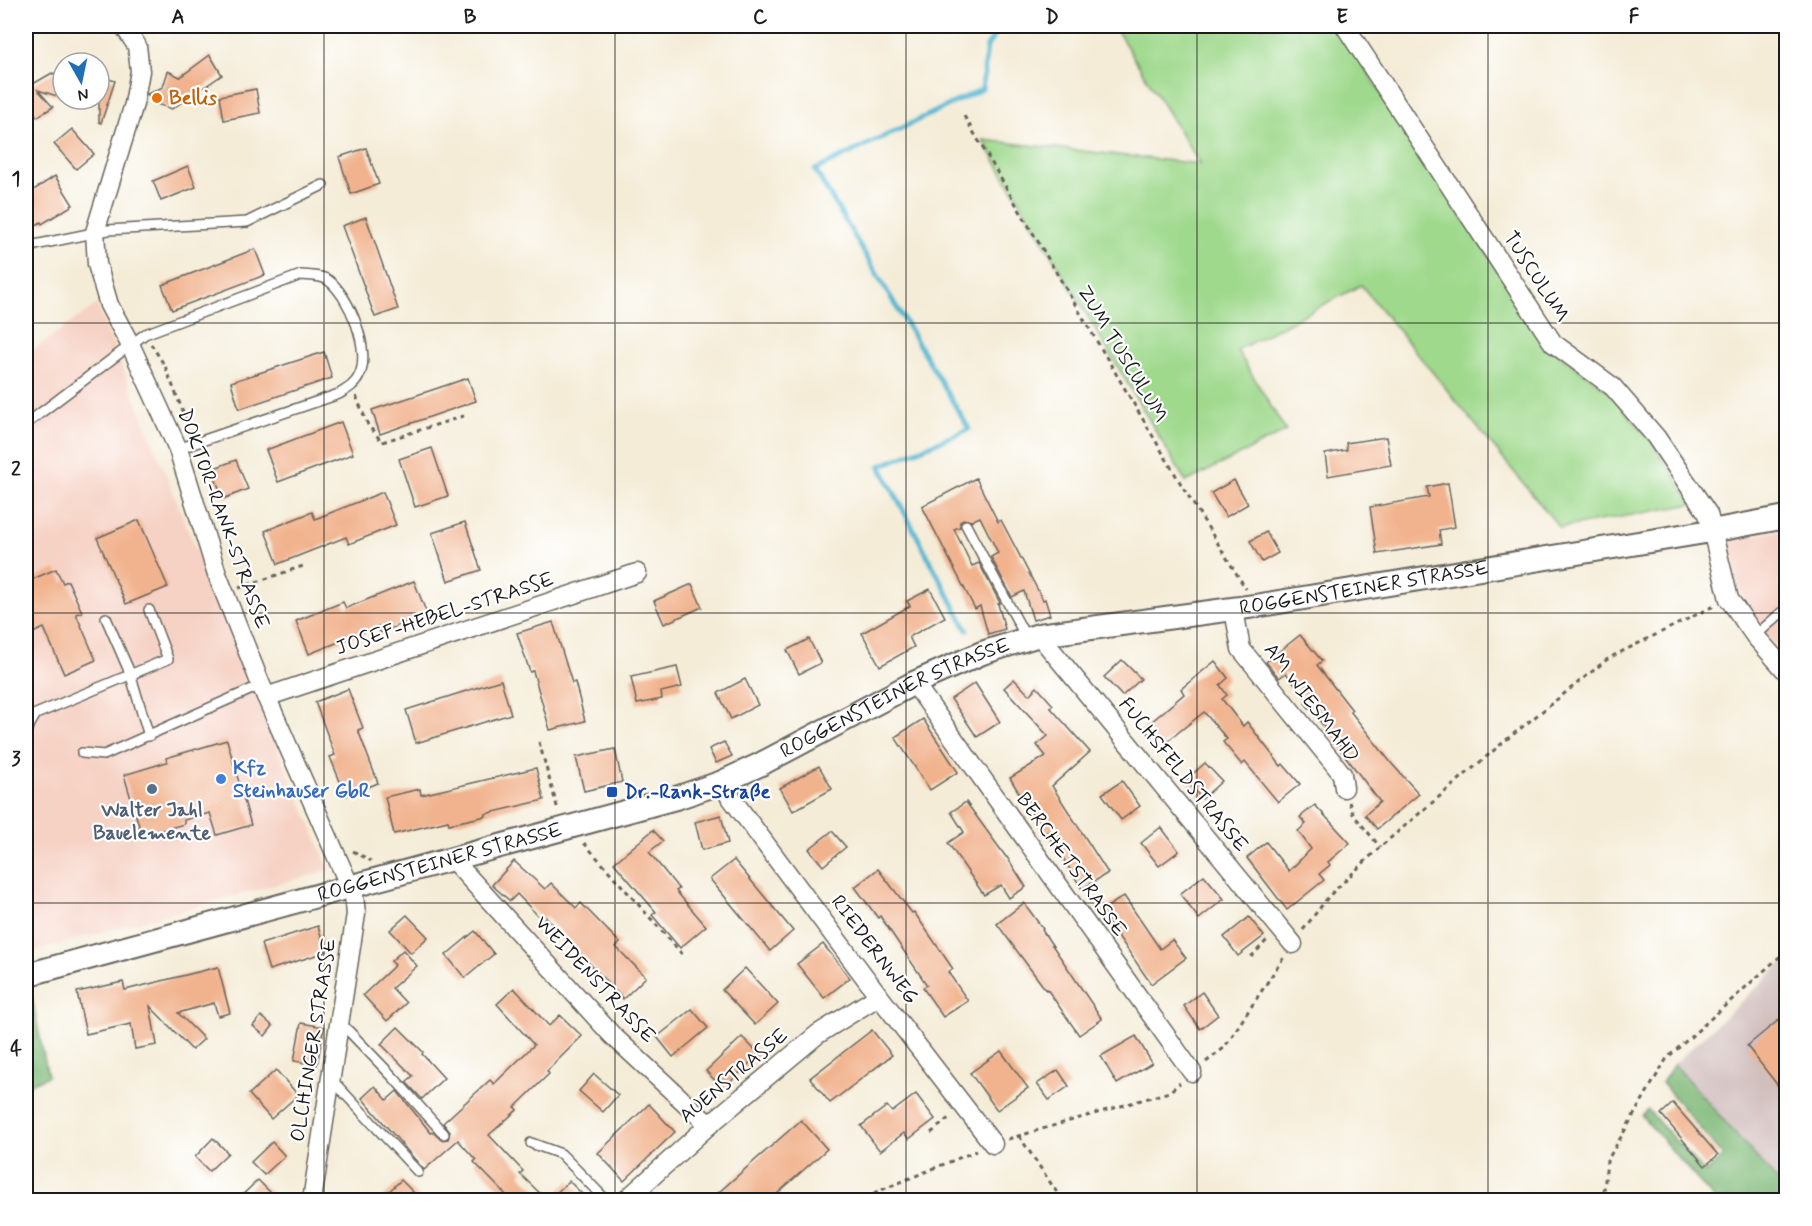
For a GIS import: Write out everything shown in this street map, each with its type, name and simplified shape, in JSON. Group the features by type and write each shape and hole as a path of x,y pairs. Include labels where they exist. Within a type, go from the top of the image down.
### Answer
{"street":[{"name":"DOKTOR-RANK-STRASSE","path":"124,26 137,46 140,71 134,104 95,232 97,264 109,305 130,344 178,449 217,574 264,691 351,886"},
{"name":"TUSCULUM","path":"1345,26 1553,343 1613,387 1656,437 1708,514 1729,599"},
{"name":"ROGGENSTEINER STRASSE","path":"26,975 453,860 565,823 675,798 720,783 914,683 982,653 1033,637 1245,608 1786,517"},
{"name":"JOSEF-HEBEL-STRASSE","path":"264,691 637,573"},
{"path":"1729,599 1755,636 1786,671"},
{"name":"AM WIESMAHD","path":"1245,608 1241,649 1342,774 1344,788"},
{"name":"FUCHSFELDSTRASSE","path":"1033,637 1293,944"},
{"name":"BERCHETSTRASSE","path":"914,683 1192,1072"},
{"name":"RIEDERNWEG","path":"720,783 993,1144"},
{"name":"WEIDENSTRASSE","path":"453,860 612,1035 709,1125"},
{"name":"OLCHINGER STRASSE","path":"312,1200 356,914 351,886"},
{"name":"AUENSTRASSE","path":"626,1200 647,1194 709,1125 818,1034 879,996"}],"lane":[{"path":"26,250 35,245 95,232 247,222 323,185"},
{"path":"26,424 145,334 301,275 326,278 342,293 355,318 362,352 360,375 351,386 339,394 178,449"},
{"path":"966,525 1033,637"},
{"path":"26,731 36,714 168,659 149,609"},
{"path":"1755,636 1782,612"},
{"path":"106,618 130,673 149,736"},
{"path":"82,753 104,754 264,691"},
{"path":"340,1022 444,1134"},
{"path":"331,1079 418,1172"},
{"path":"531,1143 561,1154 606,1200"}],"path":[{"name":"ZUM TUSCULUM","path":"964,116 1245,608"},
{"path":"351,386 369,425 382,442 467,415"},
{"path":"235,590 303,566"},
{"path":"857,1200 993,1144 1169,1092 1224,1048 1293,944 1329,896 1380,847 1506,740 1609,658 1729,599"},
{"path":"539,742 565,823 682,954"},
{"path":"1344,788 1353,814 1380,847"},
{"path":"1251,957 1279,927"},
{"path":"1603,1200 1607,1161 1667,1058 1786,951"},
{"path":"931,1133 963,1106"},
{"path":"1019,1136 1062,1200"}],"shaded area":[{"path":"97,304 255,695 330,870 26,953 26,355"},
{"path":"1786,529 1786,658 1763,631 1741,594 1725,540"},
{"path":"1786,960 1786,1191 1674,1064"}],"green space":[{"path":"1114,26 1337,26 1549,347 1609,392 1651,441 1693,504 1560,528 1361,285 1237,350 1286,431 1186,482 983,140 1200,164"},
{"path":"30,989 48,1076 26,1086 26,991"},
{"path":"1674,1064 1786,1191 1786,1200 1715,1200 1642,1116 1648,1110 1705,1173 1723,1156 1662,1083"}],"building":[{"path":"210,55 222,75 172,109 157,104 147,94 163,87 168,71 180,77"},
{"path":"51,74 51,94 38,90 51,105 51,108 37,117 26,97 26,76 33,84"},
{"path":"111,80 115,81 111,93"},
{"path":"256,89 260,113 224,120 220,96"},
{"path":"99,111 105,111 101,123 99,122"},
{"path":"72,129 94,154 76,169 54,144"},
{"path":"366,148 379,184 351,194 339,157"},
{"path":"188,166 196,187 161,201 153,181"},
{"path":"55,176 73,205 26,231 26,195"},
{"path":"366,217 398,309 375,317 342,226"},
{"path":"255,249 265,275 172,310 162,285"},
{"path":"324,352 332,378 239,409 231,382"},
{"path":"468,378 476,401 380,434 372,410"},
{"path":"341,422 353,454 278,482 266,450"},
{"path":"1386,437 1391,465 1328,476 1325,454 1347,450 1346,443"},
{"path":"432,448 448,496 415,507 399,459"},
{"path":"236,460 248,489 223,499 212,469"},
{"path":"976,478 998,522 1001,520 1043,600 1045,599 1050,615 1033,620 1024,591 1012,597 991,557 998,553 980,517 971,521 963,519 960,527 954,529 972,566 979,563 1000,603 998,604 1005,629 988,634 980,606 975,609 922,506"},
{"path":"1234,480 1248,504 1226,517 1211,493"},
{"path":"1448,483 1455,527 1439,530 1441,544 1377,554 1370,507 1429,497 1427,487"},
{"path":"383,492 396,525 349,544 346,537 278,564 265,531 312,512 315,519"},
{"path":"139,520 168,587 126,604 97,538"},
{"path":"465,522 481,570 448,581 432,533"},
{"path":"1266,532 1278,553 1262,562 1250,541"},
{"path":"56,569 63,583 68,581 82,612 76,614 96,660 64,674 44,628 26,636 26,600 31,597 26,582"},
{"path":"414,581 427,614 380,633 378,626 309,654 296,621 343,602 346,608"},
{"path":"692,584 702,607 664,624 654,601"},
{"path":"930,589 945,617 909,637 914,647 880,666 862,633 910,606 907,601"},
{"path":"553,622 572,683 575,682 585,721 550,730 533,671 530,672 517,633"},
{"path":"1300,635 1322,661 1317,665 1352,710 1350,711 1419,794 1377,829 1365,815 1380,802 1340,749 1342,748 1305,703 1308,700 1286,673 1279,678 1266,662"},
{"path":"809,639 821,663 799,674 787,650"},
{"path":"1122,660 1141,679 1122,696 1104,677"},
{"path":"1215,661 1228,678 1220,685 1227,695 1222,699 1243,726 1247,722 1281,766 1283,764 1300,784 1278,802 1245,762 1242,765 1223,742 1227,739 1204,712 1160,747 1144,728 1184,694 1181,689"},
{"path":"677,667 682,687 661,692 662,699 637,704 631,677"},
{"path":"745,679 758,705 731,719 718,693"},
{"path":"1014,679 1029,695 1037,687 1053,705 1050,707 1090,752 1052,786 1108,873 1082,889 1047,832 1044,834 1010,778 1046,756 1037,745 1048,736 1004,688"},
{"path":"501,680 511,714 416,743 406,710"},
{"path":"975,683 1000,722 977,737 951,699"},
{"path":"348,689 363,728 358,730 378,783 346,796 330,757 335,755 315,702"},
{"path":"923,719 958,772 930,790 895,737"},
{"path":"227,740 251,825 217,835 210,813 184,820 184,824 142,836 124,775 167,762 166,758"},
{"path":"724,742 732,756 716,763 709,749"},
{"path":"615,749 622,782 584,791 576,757"},
{"path":"1205,763 1222,781 1202,799 1186,780"},
{"path":"819,766 832,789 793,811 780,788"},
{"path":"536,768 544,800 485,814 486,816 449,824 448,821 394,834 385,797 420,789 421,795"},
{"path":"1122,781 1140,806 1121,820 1102,794"},
{"path":"966,802 1026,887 1009,898 1001,885 984,895 948,843 964,832 951,812"},
{"path":"1315,805 1350,843 1328,862 1330,865 1319,874 1324,880 1287,910 1247,858 1266,842 1289,871 1311,849 1298,831 1306,824 1300,817"},
{"path":"721,815 728,843 702,850 695,822"},
{"path":"1161,827 1179,851 1159,866 1141,843"},
{"path":"653,830 663,841 649,852 679,889 676,891 706,926 680,948 652,915 656,912 614,863"},
{"path":"832,831 846,847 823,866 809,849"},
{"path":"734,860 793,931 770,951 710,879"},
{"path":"514,861 545,889 551,883 576,908 581,903 620,943 616,947 646,977 623,999 546,917 542,920 517,894 510,901 492,885"},
{"path":"878,869 912,913 914,912 953,969 948,972 968,1001 943,1017 923,988 927,985 880,916 878,918 855,887"},
{"path":"1204,875 1224,899 1199,919 1180,894"},
{"path":"1124,896 1160,949 1172,940 1186,958 1151,984 1101,911"},
{"path":"1024,903 1102,1019 1079,1035 997,924"},
{"path":"407,915 428,937 411,953 390,930"},
{"path":"1249,917 1264,936 1238,956 1224,937"},
{"path":"318,926 326,952 269,970 261,944"},
{"path":"475,931 494,954 465,978 446,955"},
{"path":"823,944 850,978 824,998 797,964"},
{"path":"403,950 417,966 392,988 406,1003 387,1021 363,995 395,965 391,961"},
{"path":"218,967 230,1013 218,1016 214,1003 178,1013 204,1039 192,1050 150,1006 157,1045 135,1049 131,1024 86,1034 77,992 123,982 125,990"},
{"path":"745,968 778,1004 755,1025 722,990"},
{"path":"514,988 549,1026 560,1015 582,1036 547,1071 549,1074 515,1107 517,1110 489,1135 523,1171 520,1174 547,1200 511,1200 474,1162 476,1160 458,1140 424,1170 362,1098 375,1086 387,1100 397,1091 431,1133 433,1132 441,1140 448,1139 450,1132 443,1123 490,1080 494,1084 534,1045 497,1004"},
{"path":"1202,992 1218,1015 1200,1029 1184,1006"},
{"path":"692,1009 708,1028 673,1057 657,1037"},
{"path":"1786,1014 1786,1096 1747,1046"},
{"path":"261,1016 273,1026 265,1036 253,1026"},
{"path":"301,1023 324,1027 317,1065 294,1061"},
{"path":"398,1027 423,1052 422,1054 444,1078 422,1099 406,1082 413,1076 381,1044"},
{"path":"872,1030 892,1055 830,1103 810,1078"},
{"path":"1136,1036 1152,1063 1117,1084 1101,1056"},
{"path":"742,1037 759,1054 723,1089 706,1071"},
{"path":"1001,1051 1028,1088 997,1110 970,1073"},
{"path":"276,1070 298,1095 271,1119 249,1094"},
{"path":"1058,1070 1069,1086 1049,1100 1037,1084"},
{"path":"594,1074 618,1095 603,1112 579,1091"},
{"path":"916,1094 935,1119 909,1139 904,1133 880,1151 861,1126 887,1106 892,1112"},
{"path":"1673,1103 1718,1155 1705,1166 1661,1114"},
{"path":"649,1104 675,1132 624,1181 598,1153"},
{"path":"801,1120 827,1149 770,1200 710,1200"},
{"path":"213,1138 228,1153 209,1171 195,1157"},
{"path":"272,1142 285,1156 264,1175 251,1162"},
{"path":"258,1180 278,1200 237,1200"},
{"path":"401,1180 421,1200 380,1200"},
{"path":"569,1181 588,1200 549,1200"}],"waterway":[{"path":"967,630 880,466 969,429 815,170 982,89 987,46 1002,26"}],"place":[{"name":"Bellis","path":"157,98"},
{"name":"Kfz Steinhauser GbR","path":"221,779"},
{"name":"Walter Jahl Bauelemente","path":"152,789"},
{"name":"Dr.-Rank-Straße","path":"612,792"}]}
